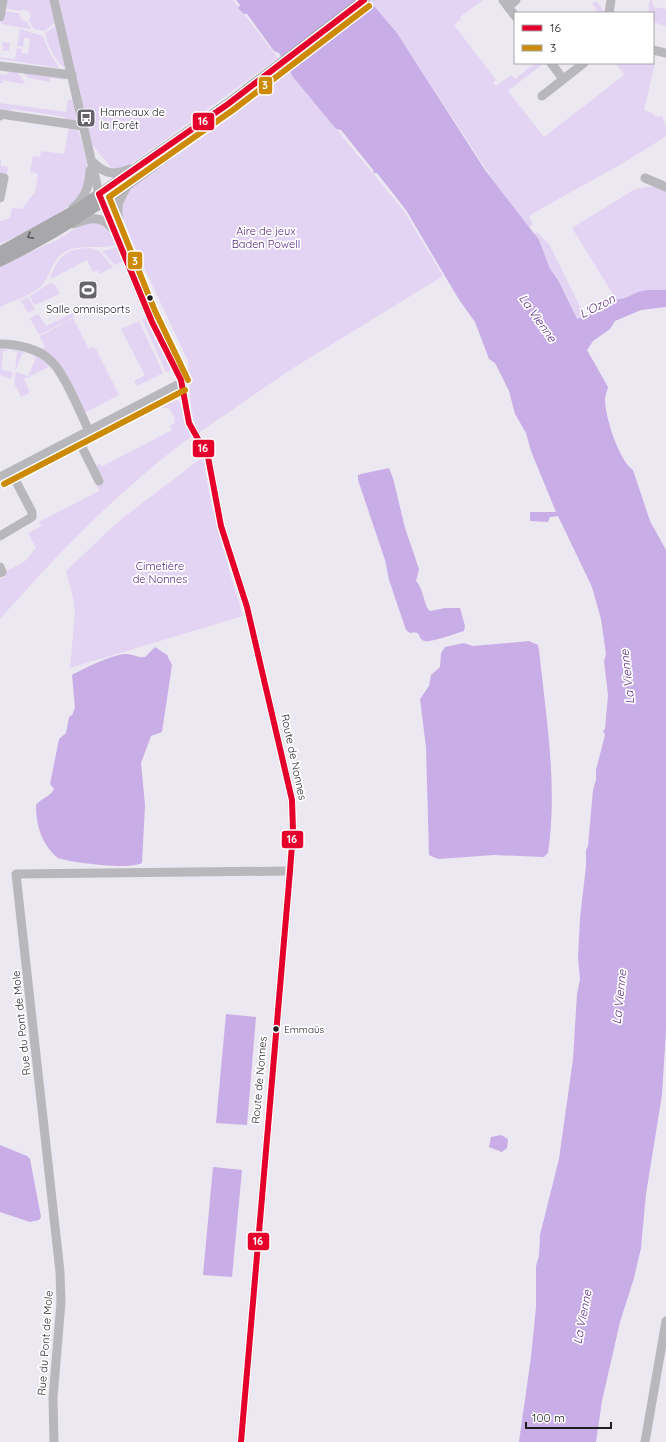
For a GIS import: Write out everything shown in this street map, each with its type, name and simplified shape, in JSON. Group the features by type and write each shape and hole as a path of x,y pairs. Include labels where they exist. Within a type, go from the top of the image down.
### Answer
{"main road":[{"path":"0,261 66,227 141,164 228,104 364,0"},
{"path":"0,252 128,184 184,142 228,104"}],"street":[{"path":"0,17 3,0"},
{"path":"50,226 83,198 89,180 92,159 54,0"},
{"path":"514,15 505,3 516,0"},
{"path":"609,12 611,0"},
{"path":"654,50 666,53"},
{"path":"552,64 563,79"},
{"path":"542,96 583,64"},
{"path":"0,66 72,76"},
{"path":"0,115 83,126"},
{"path":"92,159 102,170 114,174 141,164"},
{"name":"Route de Nonnes","path":"92,159 120,246 152,322 182,383 189,423 208,458 221,526 247,607 290,786 293,811 290,871 241,1442"},
{"path":"0,177 4,178 0,198"},
{"path":"645,178 666,187"},
{"name":"Route de Nonnes","path":"115,230 118,204 122,193 128,184"},
{"path":"66,227 87,219 95,218 104,221 115,230"},
{"path":"0,344 14,345 37,352 53,362 89,431"},
{"path":"0,477 182,383"},
{"path":"77,437 99,481"},
{"path":"0,536 32,517 32,512 11,472"},
{"path":"0,567 2,572 0,573"},
{"name":"Rue du Pont de Mole","path":"54,1442 53,1398 61,1302 60,1272 16,874 290,871"},
{"path":"645,1442 666,1321"}],"green space":[{"path":"5,0 51,0 56,22 44,31 34,29 29,21 31,16 28,11 23,9 20,11 4,8"},
{"path":"57,0 233,0 278,58 141,157 126,167 114,171 90,142"},
{"path":"483,0 460,17 461,19 454,25 496,80 493,82 496,86 511,75 515,79 534,64 543,64 508,91 544,137 624,75 617,64 655,64 644,110 654,114 655,117 662,116 666,127 666,136 529,216 533,225 529,227 497,186 397,33 370,1"},
{"path":"650,0 652,0 654,7 666,9 666,26 654,22 654,12 648,12"},
{"path":"596,1 604,12 598,12 592,4"},
{"path":"3,11 19,13 21,19 27,22 31,29 1,24"},
{"path":"57,25 67,69 63,67 53,54 45,33"},
{"path":"20,29 43,36 59,68 0,59 0,57 15,59 17,48 22,49 22,53 28,54 30,39 24,38 23,47 17,46"},
{"path":"2,42 10,43 9,51 1,50 3,48"},
{"name":"Aire de jeux Baden Powell","path":"284,66 404,211 443,276 290,370 197,434 191,407 188,361 135,248 122,216 121,201 133,186"},
{"path":"8,71 17,72 25,83 22,84 3,80 3,83 0,83 0,74 7,75"},
{"path":"23,73 67,80 50,78 50,82 29,78"},
{"path":"68,99 74,100 77,121 65,121 65,117 12,109 11,113 0,111 0,103 66,112"},
{"path":"69,128 78,130 87,165 86,180 80,193 70,205 43,224 0,244 0,221 10,218 12,208 22,209 35,192 38,174 30,172 33,156 40,157 41,151 64,154"},
{"path":"0,160 1,166 8,167 7,175 0,174"},
{"path":"654,186 666,190 666,290 643,291 625,298 616,299 572,228 635,189"},
{"path":"98,222 108,228 116,245 84,247 71,249 65,252 60,255 54,263 44,282 37,290 0,307 0,266 57,240 83,224"},
{"path":"537,232 549,244 584,315 576,320 557,278 550,271 533,234"},
{"path":"119,247 124,261 115,265 102,251"},
{"path":"89,248 99,251 113,267 100,274 98,270 93,272 87,260 53,278 50,278 60,259 64,255 74,250"},
{"path":"50,283 55,284 60,294 34,305 30,296"},
{"path":"28,297 35,309 28,313 21,301"},
{"path":"73,313 74,317 39,335 30,318 38,314 46,326"},
{"path":"73,318 89,349 92,347 96,349 119,395 84,413 67,377 61,368 48,353 41,349 45,347 40,336"},
{"path":"146,318 171,370 166,372 142,319"},
{"path":"139,321 163,373 137,386 134,381 145,375 121,329"},
{"path":"0,349 8,350 3,351 2,370 13,372 11,379 0,375"},
{"path":"12,350 28,353 22,353 15,372 17,352"},
{"path":"33,355 45,361 53,371 49,367 24,379 30,393 21,397 14,383 16,372 28,376 36,358"},
{"path":"172,397 180,402 185,425 192,436 115,499 44,570 0,619 0,579 6,576 5,572 25,561 36,548 28,533 41,526 39,522 99,491 96,485 99,484 97,467 99,463 101,467 172,430 170,426 174,423 175,418 169,408 163,408 161,404 143,414 141,410 165,398"},
{"path":"124,419 127,425 125,426 124,424 87,442 88,445 86,446 82,439"},
{"name":"Cimetière de Nonnes","path":"203,457 215,518 243,616 70,668 75,613 73,597 66,571 120,520"}],"water":[{"name":"La Vienne","path":"236,0 369,0 397,33 485,170 539,240 550,269 558,280 577,319 606,307 613,300 625,298 647,290 666,290 666,307 641,310 615,321 610,329 593,341 587,350 608,387 605,398 607,416 614,438 623,458 633,470 650,521 666,550 666,1030 662,1095 646,1194 641,1248 634,1278 620,1322 602,1401 596,1442 519,1442 531,1357 536,1307 536,1266 539,1256 540,1235 559,1159 573,1059 577,994 580,979 578,958 586,850 588,846 596,770 605,735 603,731 605,729 608,695 604,661 606,654 601,619 592,587 558,516 550,517 548,522 530,521 530,512 556,512 531,451 526,433 515,414 509,391 495,363 489,359 475,322 458,298 406,210 377,173 373,173 374,171 341,130 336,129 293,77 279,53 274,51 247,14 244,14 238,8 240,5"},
{"path":"389,468 393,478 405,528 419,569 416,581 421,589 426,605 430,611 445,608 460,608 465,626 464,631 432,641 424,641 417,633 410,633 406,630 389,580 385,560 358,480 358,475"},
{"path":"529,641 538,645 548,726 552,802 548,853 544,857 494,855 438,859 429,855 426,747 420,699 429,686 431,675 440,667 441,653 445,647 464,643 473,646"},
{"path":"155,647 167,655 172,665 162,732 151,736 141,763 145,805 142,863 136,865 114,866 88,864 58,858 52,853 41,834 37,820 36,805 54,789 50,784 59,739 66,733 69,717 72,715 75,708 72,675 99,662 121,654 145,657"},
{"path":"226,1014 256,1017 247,1125 216,1123"},
{"path":"501,1135 508,1139 507,1148 502,1152 489,1147 491,1137"},
{"path":"0,1145 27,1156 30,1159 41,1217 39,1220 30,1222 0,1212"},
{"path":"213,1167 242,1170 232,1277 203,1275"}],"transit line":[{"name":"16","path":"241,1442 290,871 293,831 292,800 247,607 221,526 208,457 189,423 181,380 152,322 99,194 228,104 364,0"},
{"name":"3","path":"188,380 155,311 109,197 233,110 369,6"},
{"name":"3","path":"4,484 185,390"}],"place":[{"name":"Hameaux de la Forêt","path":"86,118"},
{"name":"Salle omnisports","path":"88,290"},
{"name":"Emmaüs","path":"276,1029"}],"water label":[{"name":"L'Ozon","path":"597,306"}]}
